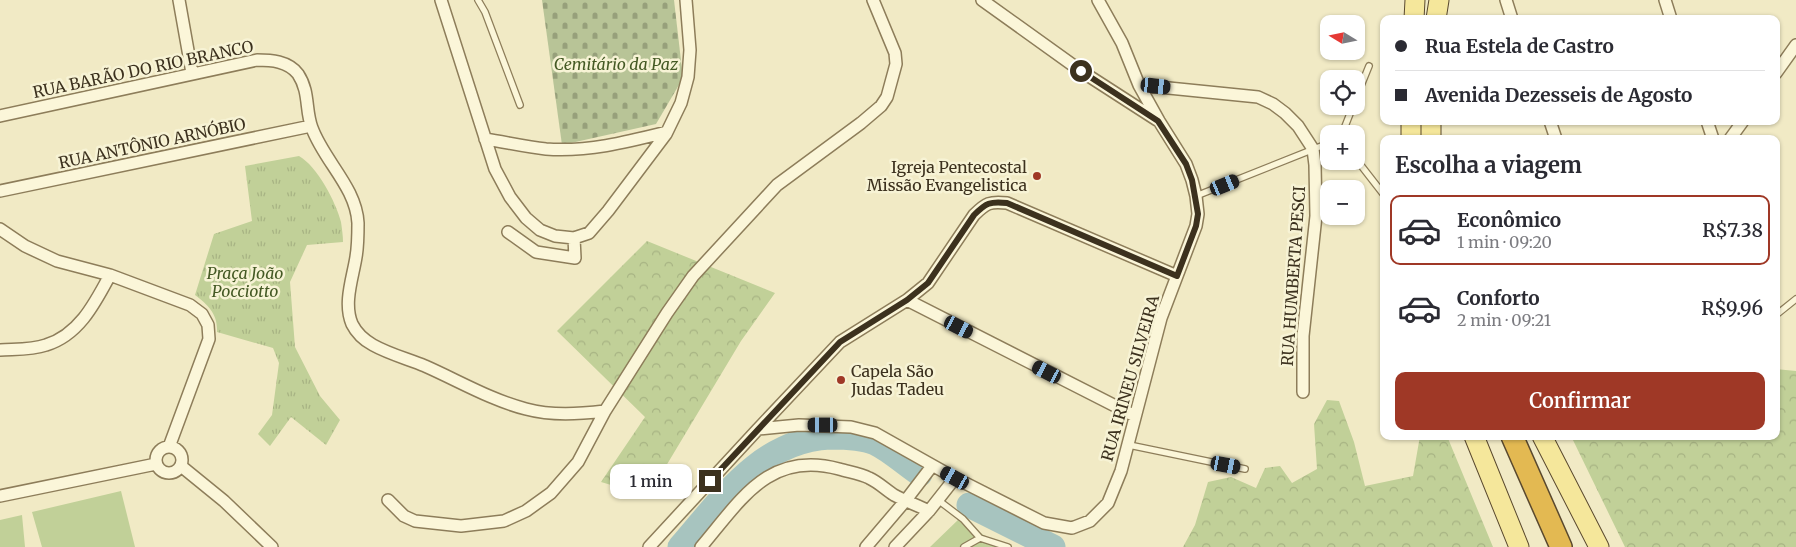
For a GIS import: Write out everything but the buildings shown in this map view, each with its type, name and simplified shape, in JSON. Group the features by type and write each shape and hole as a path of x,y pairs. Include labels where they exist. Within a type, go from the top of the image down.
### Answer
{"highway":[{"path":"1514,440 1561,547"}],"main road":[{"path":"1414,15 1415,0"},
{"path":"1437,15 1439,0"},
{"path":"1476,440 1519,547"},
{"path":"1544,440 1599,547"}],"street":[{"path":"179,0 192,72"},
{"path":"441,0 495,169 510,196 526,218 540,230 555,236 574,238 589,233 608,211 667,132 681,103 688,77 690,50 686,0"},
{"path":"388,500 404,516 422,522 461,526 504,521 526,511 551,493 578,462 605,411 666,313 693,276 777,185 861,124 882,106 887,98 896,64 895,53 873,0"},
{"path":"982,0 1081,71 1158,121"},
{"name":"RUA IRINEU SILVEIRA","path":"758,429 799,425 850,426 874,433 932,466 1044,523 1072,528 1090,521 1108,503 1129,445 1160,318 1196,226 1198,214 1196,196 1186,164 1158,121 1139,85 1122,44 1098,0"},
{"path":"1506,0 1511,15"},
{"path":"1665,0 1671,15"},
{"path":"1780,67 1796,45"},
{"name":"RUA BARÃO DO RIO BRANCO","path":"0,116 192,72 256,60 273,60 284,64 297,73 306,90 311,126 319,145 353,200 358,221 356,254 348,300 352,323 359,335 372,345 425,366 487,396 526,409 551,414 580,414 605,411"},
{"name":"RUA HUMBERTA PESCI","path":"1139,85 1258,97 1273,104 1285,113 1298,126 1313,149 1316,216 1303,336 1302,392"},
{"name":"RUA ANTÔNIO ARNÓBIO","path":"0,191 311,126"},
{"path":"485,139 546,149 590,149 667,132"},
{"path":"649,547 840,342 907,300 928,283 974,215 992,202 1007,203 1177,276"},
{"path":"0,229 25,246 57,260 110,275 190,305 202,314 208,324 209,340 169,447"},
{"path":"508,232 536,252 574,258 574,238"},
{"path":"0,350 46,345 68,335 84,319 110,275"},
{"path":"907,300 1135,416"},
{"path":"169,447 176,449 180,453 182,460 181,466 175,472 168,473 160,470 156,464 156,456 162,449 169,447"},
{"path":"0,496 156,464"},
{"path":"701,547 750,490 763,479 790,466 811,464 868,477 886,490 929,511"},
{"path":"181,466 224,501 272,547"},
{"path":"866,547 932,466"},
{"path":"896,547 929,511 955,478"}],"lane":[{"path":"478,0 485,12 520,105"},
{"path":"1365,76 1369,66"},
{"path":"1196,196 1320,146"},
{"path":"1365,170 1380,190"},
{"path":"1780,312 1796,299"},
{"path":"1129,445 1245,469"},
{"path":"938,500 963,519 980,538 1008,547"},
{"path":"964,547 980,538"}],"green space":[{"name":"Cemitário da Paz","path":"542,0 674,0 683,78 656,124 562,145"},
{"name":"Praça João Pocciotto","path":"299,156 306,161 325,185 341,222 343,242 307,245 290,282 295,347 320,396 340,420 326,445 291,417 270,446 258,434 272,415 279,363 273,348 217,332 214,315 204,302 195,295 214,234 252,221 245,166"},
{"path":"647,241 775,293 741,341 648,496 601,482 645,417 557,331"},
{"path":"1780,369 1796,371 1796,547 1625,547 1573,440 1780,440"},
{"path":"1327,400 1339,401 1354,442 1365,486 1413,476 1419,440 1449,440 1493,547 1183,547 1195,525 1208,482 1231,477 1256,488 1265,468 1280,466 1292,483 1317,469 1314,424"},
{"path":"121,491 135,547 42,547 32,512"},
{"path":"22,515 25,547 0,547 0,520"},
{"path":"959,519 990,539 1000,547 930,547"}],"waterway":[{"path":"680,547 711,510 745,475 763,460 783,449 805,441 830,437 870,441 880,445 920,474"},
{"path":"969,505 1053,547"}],"place":[{"name":"Igreja Pentecostal Missão Evangelistica","path":"1037,176"},
{"name":"Capela São Judas Tadeu","path":"841,380"}],"route":[{"path":"710,481 840,342 907,300 928,283 974,215 992,202 1007,203 1177,276 1196,226 1198,214 1196,196 1186,164 1158,121 1081,71"}]}
